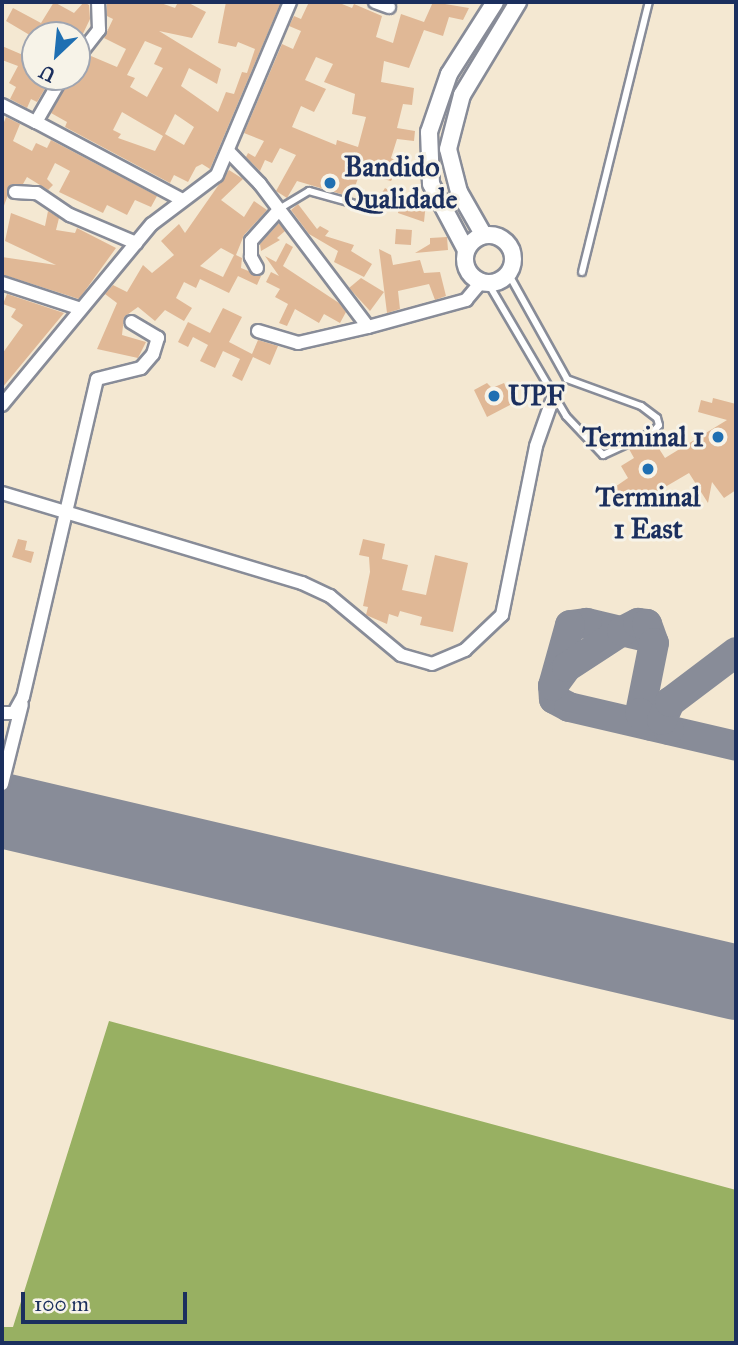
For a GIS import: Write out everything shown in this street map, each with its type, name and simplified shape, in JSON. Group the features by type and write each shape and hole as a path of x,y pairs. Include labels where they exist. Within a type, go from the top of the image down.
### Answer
{"street":[{"path":"91,40 99,30 98,2"},
{"path":"2,405 136,243 183,200 217,175 230,153 290,2"},
{"path":"375,2 389,7"},
{"path":"485,282 465,265 466,250 431,184 429,132 449,74 495,2"},
{"path":"258,331 298,343 368,327 466,300 485,282 509,273 512,264 510,246 503,239 483,234 459,192 448,149 462,95 518,2"},
{"path":"36,121 54,91"},
{"path":"2,105 183,200"},
{"path":"230,153 368,327"},
{"path":"15,192 37,193 70,215 136,243"},
{"path":"257,268 250,257 251,242 278,211"},
{"path":"466,250 483,234"},
{"path":"2,283 81,309"},
{"path":"2,784 68,513 97,379 141,368 153,354 158,338 131,322"},
{"path":"2,493 302,583 330,596 401,655 432,664 465,650 502,615 536,446 555,392"},
{"path":"2,713 15,713 23,697"}],"lane":[{"path":"582,272 649,2"},
{"path":"278,211 309,191 352,204"},
{"path":"485,282 555,392 566,416 603,455 659,425 641,406 567,379 509,273"}],"green space":[{"path":"109,1021 736,1190 736,1343 2,1343 2,1327 13,1327"}],"building":[{"path":"54,2 74,13 84,2 89,5 89,21 42,21"},
{"path":"107,2 158,2 175,8 178,2 187,2 206,12 192,38 159,31 221,69 217,84 189,68 181,86 218,112 226,92 234,94 242,72 247,73 255,49 238,42 236,47 218,43 226,2 280,4 210,169 202,164 196,167 188,182 174,175 170,183 65,127 67,122 51,113 63,91 91,91 91,56 117,67 126,49 104,38 113,19 107,16","holes":["145,41 162,48 154,64 163,68 147,97 130,87 135,78 127,75","122,112 163,136 155,151 118,138 121,134 113,130","175,114 194,127 184,145 165,134"]},
{"path":"309,2 337,2 352,8 354,4 382,16 376,37 393,43 401,14 424,22 433,2 469,8 463,20 449,17 443,36 424,30 409,68 384,61 381,82 414,88 412,105 403,104 397,128 415,131 414,141 397,139 391,158 401,164 391,181 360,173 351,197 297,181 287,198 276,191 296,155 280,148 272,163 265,160 260,171 246,157 248,153 255,157 264,141 244,133 282,44 293,49 301,31 289,26 294,16 301,19","holes":["316,57 333,64 324,82 355,94 352,114 366,117 358,147 337,140 336,145 292,127 301,106 314,112 326,89 305,80"]},
{"path":"13,8 37,21 21,21 21,30 6,21"},
{"path":"2,46 21,54 21,91 44,91 37,102 31,99 27,108 10,99 16,87 9,83 18,66 2,60"},
{"path":"6,117 20,124 13,141 32,151 36,143 47,148 51,140 157,196 151,207 135,200 127,215 107,205 103,213 59,192 70,171 55,163 47,179 53,185 48,190 27,177 23,184 12,184 2,211 2,127"},
{"path":"229,170 243,179 221,200 244,217 254,201 267,210 244,235 236,255 242,258 241,268 261,276 257,285 238,276 229,293 200,279 196,288 184,282 176,298 192,308 184,321 165,310 155,321 138,307 124,317 122,335 146,342 138,358 97,349 117,303 105,294 113,285 127,292 143,265 152,273 174,255 161,241 179,224 185,233","holes":["221,248 234,255 223,277 200,266"]},
{"path":"385,188 395,194 381,212 373,208"},
{"path":"399,200 414,205 414,200 426,202 424,222 398,213"},
{"path":"298,204 317,229 320,226 329,231 325,236 354,245 351,251 372,264 364,277 334,262 338,251 309,234 291,210"},
{"path":"48,211 59,218 56,230 75,233 77,228 116,248 79,299 4,275 2,257 56,265 5,241 11,213 45,226"},
{"path":"279,223 285,231 277,238 280,240 261,251 260,244"},
{"path":"396,229 412,230 411,245 395,244"},
{"path":"447,237 448,250 415,253 430,244 430,238"},
{"path":"286,243 293,247 283,266 339,303 346,312 340,323 324,314 319,323 295,309 287,326 279,323 288,304 275,297 280,289 266,282 271,272 279,276 265,256 276,262"},
{"path":"379,249 391,255 393,265 420,260 424,273 440,272 446,296 435,300 429,284 398,291 400,309 387,313"},
{"path":"361,278 384,292 370,311 349,288"},
{"path":"7,294 64,313 2,388 2,354 23,325 11,317 16,309 3,304"},
{"path":"223,308 242,317 229,342 252,354 258,340 278,346 270,365 253,357 242,381 232,376 240,359 223,351 215,368 200,361 208,345 193,337 188,347 178,342 188,322 210,333"},
{"name":"UPF","path":"487,383 492,388 504,383 514,403 487,417 474,390"},
{"path":"713,398 736,404 736,490 724,498 712,482 708,503 689,473 648,497 652,502 631,499 622,505 612,489 628,478 621,466 634,458 629,449 641,444 645,450 656,444 665,458 727,420 698,412 701,400 712,403"},
{"path":"18,539 27,541 25,550 34,552 31,563 12,557"},
{"path":"363,539 385,544 382,559 408,565 402,590 426,595 435,555 468,563 453,632 420,625 422,617 400,611 398,617 389,614 387,624 366,615 368,607 363,606 370,572 369,557 359,555"}],"taxiway":[{"path":"642,636 587,623 570,625 553,686 554,699 569,707 736,746"},
{"path":"553,686 567,667 622,631 638,623 647,624 654,643 640,713 650,726"},
{"path":"669,730 662,720 670,702 736,652"}],"runway":[{"path":"2,810 736,982"}],"place":[{"name":"Bandido Qualidade","path":"330,183"},
{"name":"UPF","path":"494,396"},
{"name":"Terminal 1","path":"718,437"},
{"name":"Terminal 1 East","path":"648,469"}]}
